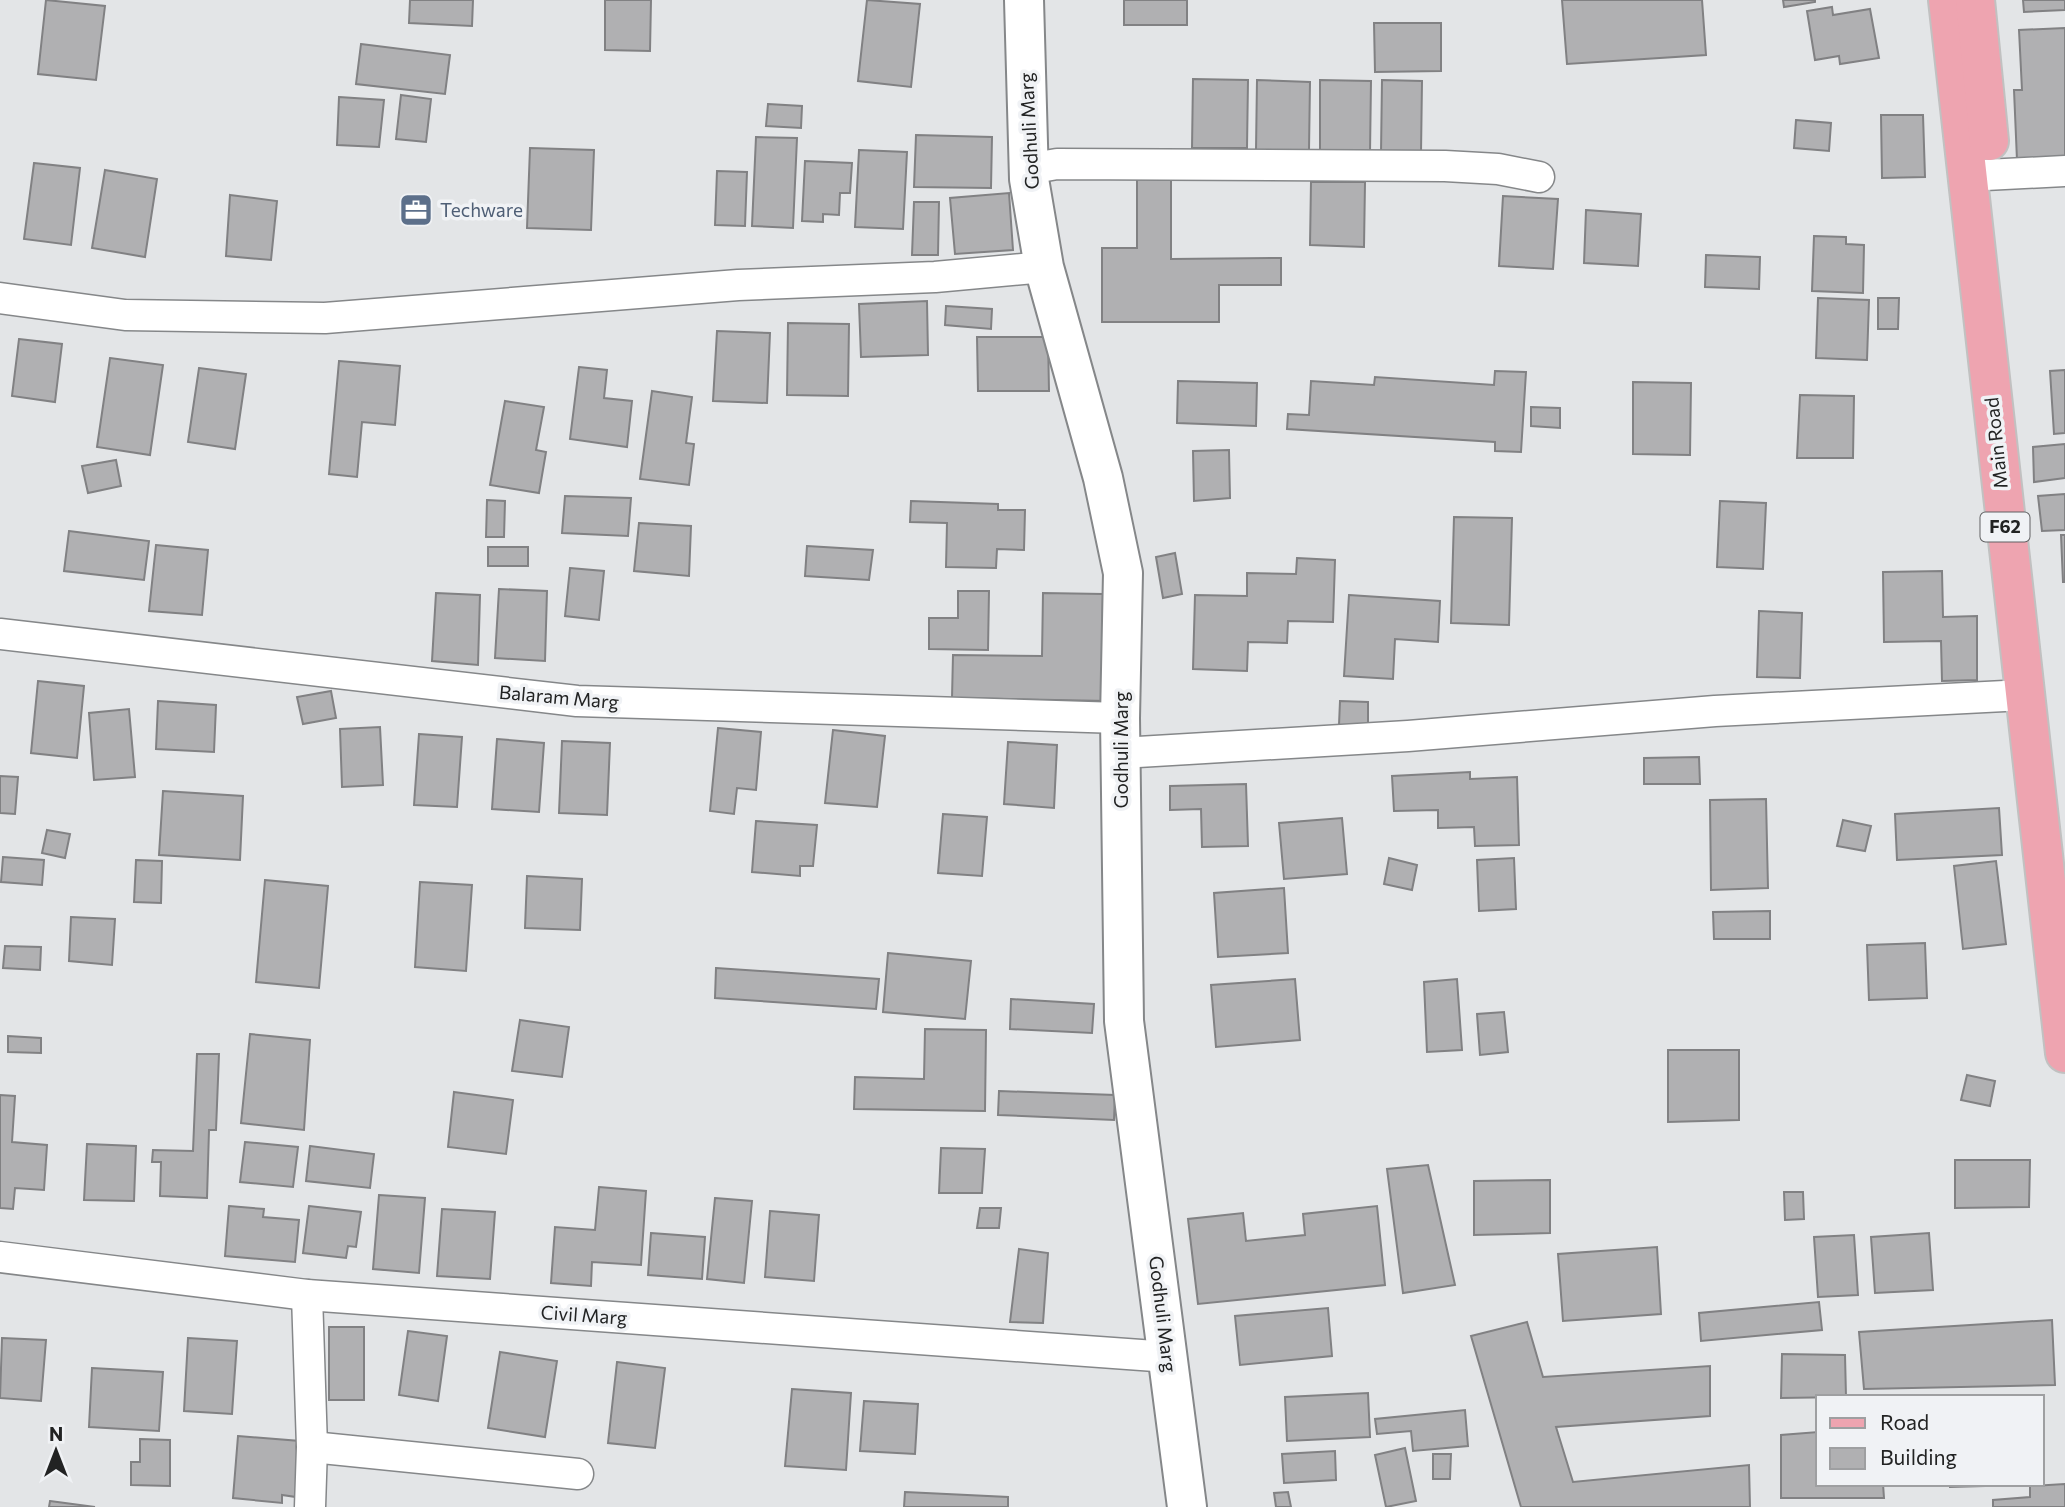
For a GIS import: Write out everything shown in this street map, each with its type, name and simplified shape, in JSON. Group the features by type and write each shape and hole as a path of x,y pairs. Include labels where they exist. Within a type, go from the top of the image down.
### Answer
{"main road":[{"name":"Godhuli Marg","path":"1024,0 1028,169 1044,267 1103,478 1123,573 1121,736 1124,1021 1187,1507"},
{"name":"Main Road","path":"1948,0 1980,175 2065,900"},
{"name":"Main Road","path":"1975,0 1980,175 2024,695 2060,962 2065,1053"}],"street":[{"path":"1028,169 1057,164 1445,166 1498,169 1539,177"},
{"path":"1980,175 2065,171"},
{"path":"0,298 125,315 325,318 738,285 935,277 1044,267"},
{"name":"Balaram Marg","path":"0,634 577,701 1121,736 1395,737 1714,710 2024,695"},
{"name":"Civil Marg","path":"0,1257 307,1295 1169,1357"},
{"path":"307,1295 312,1447 310,1507"},
{"path":"312,1447 578,1474"}],"building":[{"path":"46,0 105,6 96,80 38,74"},
{"path":"410,0 473,0 472,26 409,23"},
{"path":"605,0 651,0 650,51 605,50"},
{"path":"867,0 920,4 911,87 858,81"},
{"path":"1124,0 1187,0 1187,25 1124,25"},
{"path":"1562,0 1702,0 1706,55 1567,64"},
{"path":"1783,0 1815,0 1815,2 1784,7"},
{"path":"2023,0 2065,0 2065,10 2024,12"},
{"path":"1832,7 1833,15 1870,9 1879,58 1840,64 1839,56 1815,60 1807,11"},
{"path":"1374,23 1441,23 1441,71 1375,72"},
{"path":"2065,28 2065,157 2017,160 2014,90 2022,90 2019,30"},
{"path":"361,44 450,55 445,94 356,84"},
{"path":"1193,79 1248,80 1247,148 1192,148"},
{"path":"1257,80 1310,82 1309,150 1256,150"},
{"path":"1320,80 1371,81 1370,153 1320,153"},
{"path":"1382,80 1422,81 1421,153 1381,153"},
{"path":"401,95 431,99 426,142 396,139"},
{"path":"339,97 384,100 379,147 337,145"},
{"path":"768,104 802,106 801,128 766,126"},
{"path":"1881,115 1923,115 1925,177 1882,178"},
{"path":"1796,120 1831,123 1829,151 1794,148"},
{"path":"916,135 992,137 991,188 914,187"},
{"path":"756,137 797,138 793,228 752,226"},
{"path":"530,148 594,150 591,230 527,228"},
{"path":"859,150 907,152 903,229 855,227"},
{"path":"805,161 852,163 850,193 840,193 839,215 823,214 823,222 802,221"},
{"path":"34,163 80,168 71,245 24,239"},
{"path":"105,170 157,179 145,257 92,248"},
{"path":"717,171 747,172 745,226 715,225"},
{"path":"1137,179 1171,179 1171,259 1281,258 1281,285 1219,285 1219,322 1102,322 1102,248 1137,248"},
{"path":"1311,182 1365,182 1364,247 1310,245"},
{"path":"1009,193 1013,250 955,254 950,198"},
{"path":"230,195 277,201 271,260 226,256"},
{"path":"1503,196 1558,199 1553,269 1499,266"},
{"path":"914,202 939,202 938,255 912,255"},
{"path":"1586,210 1641,214 1638,266 1584,263"},
{"path":"1814,236 1846,237 1846,244 1864,245 1863,293 1812,291"},
{"path":"1706,255 1760,257 1759,289 1705,287"},
{"path":"1818,298 1869,300 1867,360 1816,358"},
{"path":"1878,298 1899,298 1898,329 1878,329"},
{"path":"927,301 928,355 861,357 859,304"},
{"path":"946,306 992,309 991,329 945,325"},
{"path":"788,323 849,324 848,396 787,395"},
{"path":"717,331 770,333 767,403 713,401"},
{"path":"977,337 1048,337 1049,391 978,391"},
{"path":"19,339 62,344 55,402 12,396"},
{"path":"110,358 163,365 150,455 97,447"},
{"path":"339,361 400,366 395,425 362,422 357,477 329,474"},
{"path":"579,367 607,370 604,398 632,401 627,447 570,439"},
{"path":"199,368 246,374 235,449 188,442"},
{"path":"2065,370 2065,433 2054,434 2050,371"},
{"path":"1495,371 1526,372 1521,452 1495,451 1495,442 1287,429 1288,414 1309,415 1311,381 1374,385 1375,377 1494,385"},
{"path":"1178,381 1257,383 1256,426 1177,423"},
{"path":"1633,382 1691,383 1690,455 1633,454"},
{"path":"652,391 692,397 686,443 694,444 689,485 640,479"},
{"path":"1800,395 1854,396 1853,458 1797,458"},
{"path":"505,401 544,407 536,450 546,452 539,493 490,485"},
{"path":"1531,407 1560,408 1560,428 1531,426"},
{"path":"2065,444 2065,478 2034,482 2033,447"},
{"path":"1229,450 1230,498 1194,501 1193,451"},
{"path":"116,460 121,486 88,493 82,466"},
{"path":"2065,494 2065,530 2042,531 2038,496"},
{"path":"565,496 631,498 628,536 562,533"},
{"path":"487,500 505,501 504,537 486,537"},
{"path":"911,501 998,504 998,510 1025,510 1024,550 997,549 996,568 946,567 947,523 910,522"},
{"path":"1720,501 1766,503 1763,569 1717,567"},
{"path":"1454,517 1512,518 1509,625 1451,623"},
{"path":"639,523 691,526 689,576 634,571"},
{"path":"69,531 149,541 144,580 64,571"},
{"path":"2061,535 2065,535 2065,582 2063,582"},
{"path":"156,545 208,550 202,615 149,611"},
{"path":"807,546 873,550 869,580 805,576"},
{"path":"488,547 528,547 528,566 488,566"},
{"path":"1175,553 1182,594 1163,598 1156,557"},
{"path":"1297,558 1335,560 1333,622 1288,621 1287,643 1248,642 1247,671 1193,669 1195,595 1247,596 1247,573 1296,574"},
{"path":"570,568 604,571 599,620 565,616"},
{"path":"1942,571 1943,617 1977,616 1977,680 1942,681 1941,641 1884,642 1883,572"},
{"path":"499,589 547,591 545,661 495,658"},
{"path":"958,591 989,591 988,650 929,649 929,618 958,618"},
{"path":"436,593 480,595 478,665 432,661"},
{"path":"1043,593 1103,594 1102,655 1108,701 952,698 953,655 1042,656"},
{"path":"1349,595 1440,601 1438,642 1395,639 1393,679 1344,676"},
{"path":"1759,611 1802,613 1800,678 1757,677"},
{"path":"38,681 84,686 77,758 31,753"},
{"path":"331,691 336,718 303,724 297,697"},
{"path":"158,701 216,705 214,752 156,749"},
{"path":"1340,701 1368,702 1368,725 1339,725"},
{"path":"129,709 135,777 94,780 89,713"},
{"path":"380,727 383,785 342,787 340,729"},
{"path":"718,728 761,732 756,790 737,788 734,814 710,811"},
{"path":"833,730 885,736 877,807 825,803"},
{"path":"419,734 462,737 457,807 414,805"},
{"path":"497,739 544,743 539,812 492,809"},
{"path":"562,741 610,743 607,815 559,813"},
{"path":"1008,742 1057,745 1054,808 1004,804"},
{"path":"1699,757 1700,784 1644,784 1644,758"},
{"path":"1470,772 1470,779 1517,777 1519,845 1475,846 1474,827 1438,828 1438,810 1394,811 1392,776"},
{"path":"0,776 18,777 15,814 0,813"},
{"path":"1246,784 1248,846 1202,847 1201,809 1170,810 1170,786"},
{"path":"163,791 243,796 240,860 159,855"},
{"path":"1766,799 1768,888 1711,890 1710,800"},
{"path":"1999,808 2002,855 1897,860 1895,814"},
{"path":"943,814 987,817 982,876 938,873"},
{"path":"1342,818 1347,874 1284,879 1279,823"},
{"path":"1843,820 1871,826 1865,851 1837,846"},
{"path":"756,821 817,825 813,866 800,866 800,876 752,872"},
{"path":"47,830 70,834 65,858 42,853"},
{"path":"3,857 44,860 42,885 1,882"},
{"path":"1389,858 1417,865 1412,890 1384,884"},
{"path":"1514,858 1516,909 1479,911 1477,860"},
{"path":"136,860 162,861 161,903 134,902"},
{"path":"1996,861 2006,944 1963,949 1954,866"},
{"path":"527,876 582,879 580,930 525,928"},
{"path":"265,880 328,886 319,988 256,982"},
{"path":"420,882 472,885 466,971 415,967"},
{"path":"1284,888 1288,953 1218,957 1214,893"},
{"path":"1770,911 1770,939 1714,939 1713,912"},
{"path":"71,917 115,919 112,965 69,961"},
{"path":"1925,943 1927,998 1869,1000 1867,945"},
{"path":"5,946 41,947 40,970 3,968"},
{"path":"888,953 971,961 965,1019 883,1012"},
{"path":"716,968 879,979 876,1009 715,998"},
{"path":"1295,979 1300,1040 1216,1047 1211,985"},
{"path":"1457,979 1462,1050 1427,1052 1424,982"},
{"path":"1011,999 1094,1004 1092,1033 1010,1029"},
{"path":"1504,1012 1508,1052 1480,1055 1477,1014"},
{"path":"520,1020 569,1027 562,1077 512,1071"},
{"path":"925,1029 986,1030 985,1111 854,1109 855,1077 924,1079"},
{"path":"250,1034 310,1040 304,1130 241,1123"},
{"path":"8,1036 41,1038 41,1053 8,1052"},
{"path":"1668,1050 1739,1050 1739,1120 1668,1122"},
{"path":"197,1054 219,1054 216,1130 209,1130 207,1198 160,1196 161,1162 152,1162 153,1150 193,1151"},
{"path":"1967,1075 1995,1081 1990,1106 1961,1100"},
{"path":"999,1091 1115,1095 1114,1120 998,1115"},
{"path":"454,1092 513,1100 506,1154 448,1147"},
{"path":"0,1095 15,1096 12,1142 47,1145 44,1190 15,1188 13,1209 0,1208"},
{"path":"245,1142 298,1147 293,1187 240,1182"},
{"path":"87,1144 136,1146 134,1201 84,1200"},
{"path":"310,1146 374,1154 370,1188 306,1181"},
{"path":"941,1148 985,1149 982,1193 939,1193"},
{"path":"1955,1160 2030,1160 2029,1207 1955,1208"},
{"path":"1428,1165 1455,1285 1403,1293 1387,1169"},
{"path":"1550,1180 1550,1233 1474,1235 1474,1181"},
{"path":"599,1187 646,1191 641,1265 592,1262 591,1286 551,1283 555,1227 595,1230"},
{"path":"1784,1192 1803,1192 1804,1219 1785,1220"},
{"path":"379,1195 425,1198 419,1273 373,1269"},
{"path":"715,1198 752,1201 744,1283 707,1279"},
{"path":"229,1206 264,1209 263,1217 299,1220 295,1262 225,1256"},
{"path":"309,1206 361,1212 356,1247 348,1246 346,1258 303,1253"},
{"path":"1377,1206 1385,1285 1198,1304 1188,1219 1243,1213 1246,1241 1305,1235 1303,1214"},
{"path":"980,1208 1001,1208 999,1228 977,1228"},
{"path":"442,1209 495,1212 490,1279 437,1276"},
{"path":"770,1211 819,1215 814,1281 765,1277"},
{"path":"651,1233 705,1237 702,1279 648,1275"},
{"path":"1929,1233 1933,1290 1875,1293 1871,1237"},
{"path":"1854,1235 1858,1295 1818,1297 1814,1237"},
{"path":"1657,1247 1661,1314 1563,1321 1558,1254"},
{"path":"1019,1249 1048,1253 1043,1323 1010,1322"},
{"path":"1819,1302 1822,1330 1701,1341 1699,1313"},
{"path":"1328,1308 1332,1356 1240,1365 1235,1316"},
{"path":"2052,1320 2055,1385 1864,1389 1859,1332"},
{"path":"1527,1322 1543,1377 1710,1366 1710,1416 1556,1427 1573,1482 1749,1465 1750,1507 1521,1507 1471,1336"},
{"path":"329,1327 364,1327 364,1400 329,1400"},
{"path":"408,1331 447,1336 438,1401 399,1395"},
{"path":"2,1338 46,1340 41,1401 0,1398"},
{"path":"188,1338 237,1341 232,1414 184,1411"},
{"path":"500,1352 557,1361 545,1437 488,1428"},
{"path":"1782,1354 1845,1355 1846,1395 1781,1398"},
{"path":"617,1362 665,1368 655,1448 608,1443"},
{"path":"92,1368 163,1372 159,1431 89,1427"},
{"path":"792,1389 851,1393 846,1470 785,1466"},
{"path":"1368,1393 1370,1437 1287,1441 1285,1397"},
{"path":"864,1401 918,1404 915,1454 860,1451"},
{"path":"1465,1410 1468,1446 1413,1451 1411,1431 1377,1434 1375,1419"},
{"path":"1816,1432 1816,1486 1883,1486 1884,1498 1781,1498 1781,1435"},
{"path":"238,1436 300,1441 296,1497 282,1495 282,1503 233,1498"},
{"path":"140,1439 170,1440 170,1486 131,1485 131,1462 140,1462"},
{"path":"1405,1448 1416,1501 1386,1507 1375,1455"},
{"path":"1335,1451 1336,1480 1284,1483 1282,1454"},
{"path":"1433,1454 1451,1454 1450,1479 1433,1479"},
{"path":"2065,1484 2065,1507 1993,1507 1993,1500 2030,1497 2030,1486"},
{"path":"905,1492 1008,1497 1008,1507 904,1507"},
{"path":"1288,1492 1291,1507 1276,1507 1274,1493"},
{"path":"50,1501 95,1507 49,1507"}],"place":[{"name":"Techware","path":"416,210"}]}
